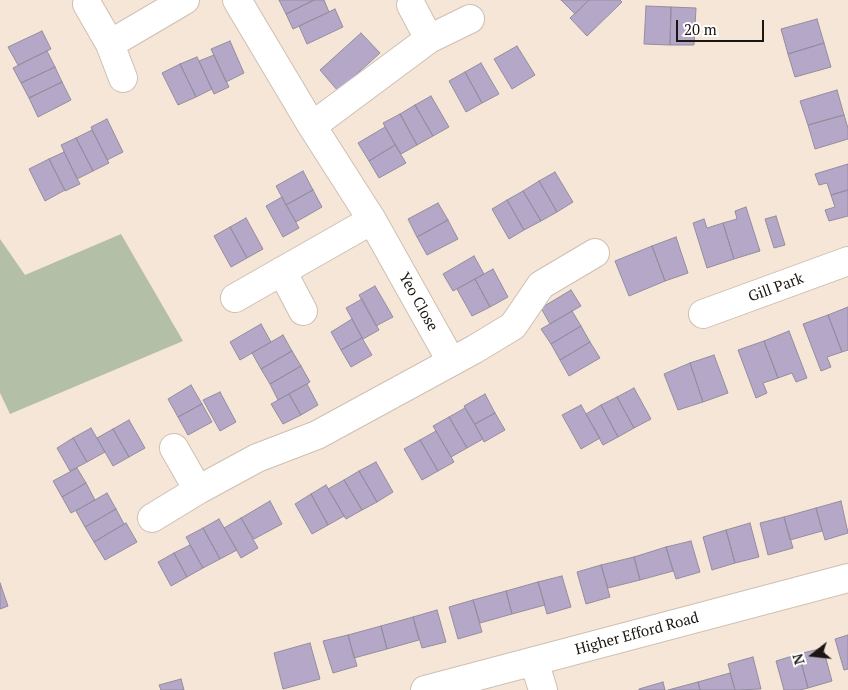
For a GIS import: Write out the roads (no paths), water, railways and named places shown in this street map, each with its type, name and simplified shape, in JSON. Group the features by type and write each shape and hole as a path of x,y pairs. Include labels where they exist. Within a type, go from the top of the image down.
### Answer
{"street":[{"path":"110,44 185,0"},
{"name":"Yeo Close","path":"236,0 312,126 372,220 451,362"},
{"path":"87,4 110,44 123,78"},
{"path":"411,4 429,39"},
{"path":"312,126 429,39 470,20"},
{"path":"235,298 372,220"},
{"path":"152,518 257,458 317,435 513,326 541,285 595,253"},
{"name":"Gill Park","path":"703,314 848,262"},
{"path":"282,271 303,310"},
{"path":"174,448 198,490"},
{"name":"Higher Efford Road","path":"425,690 848,578"},
{"path":"534,661 543,690"}]}
